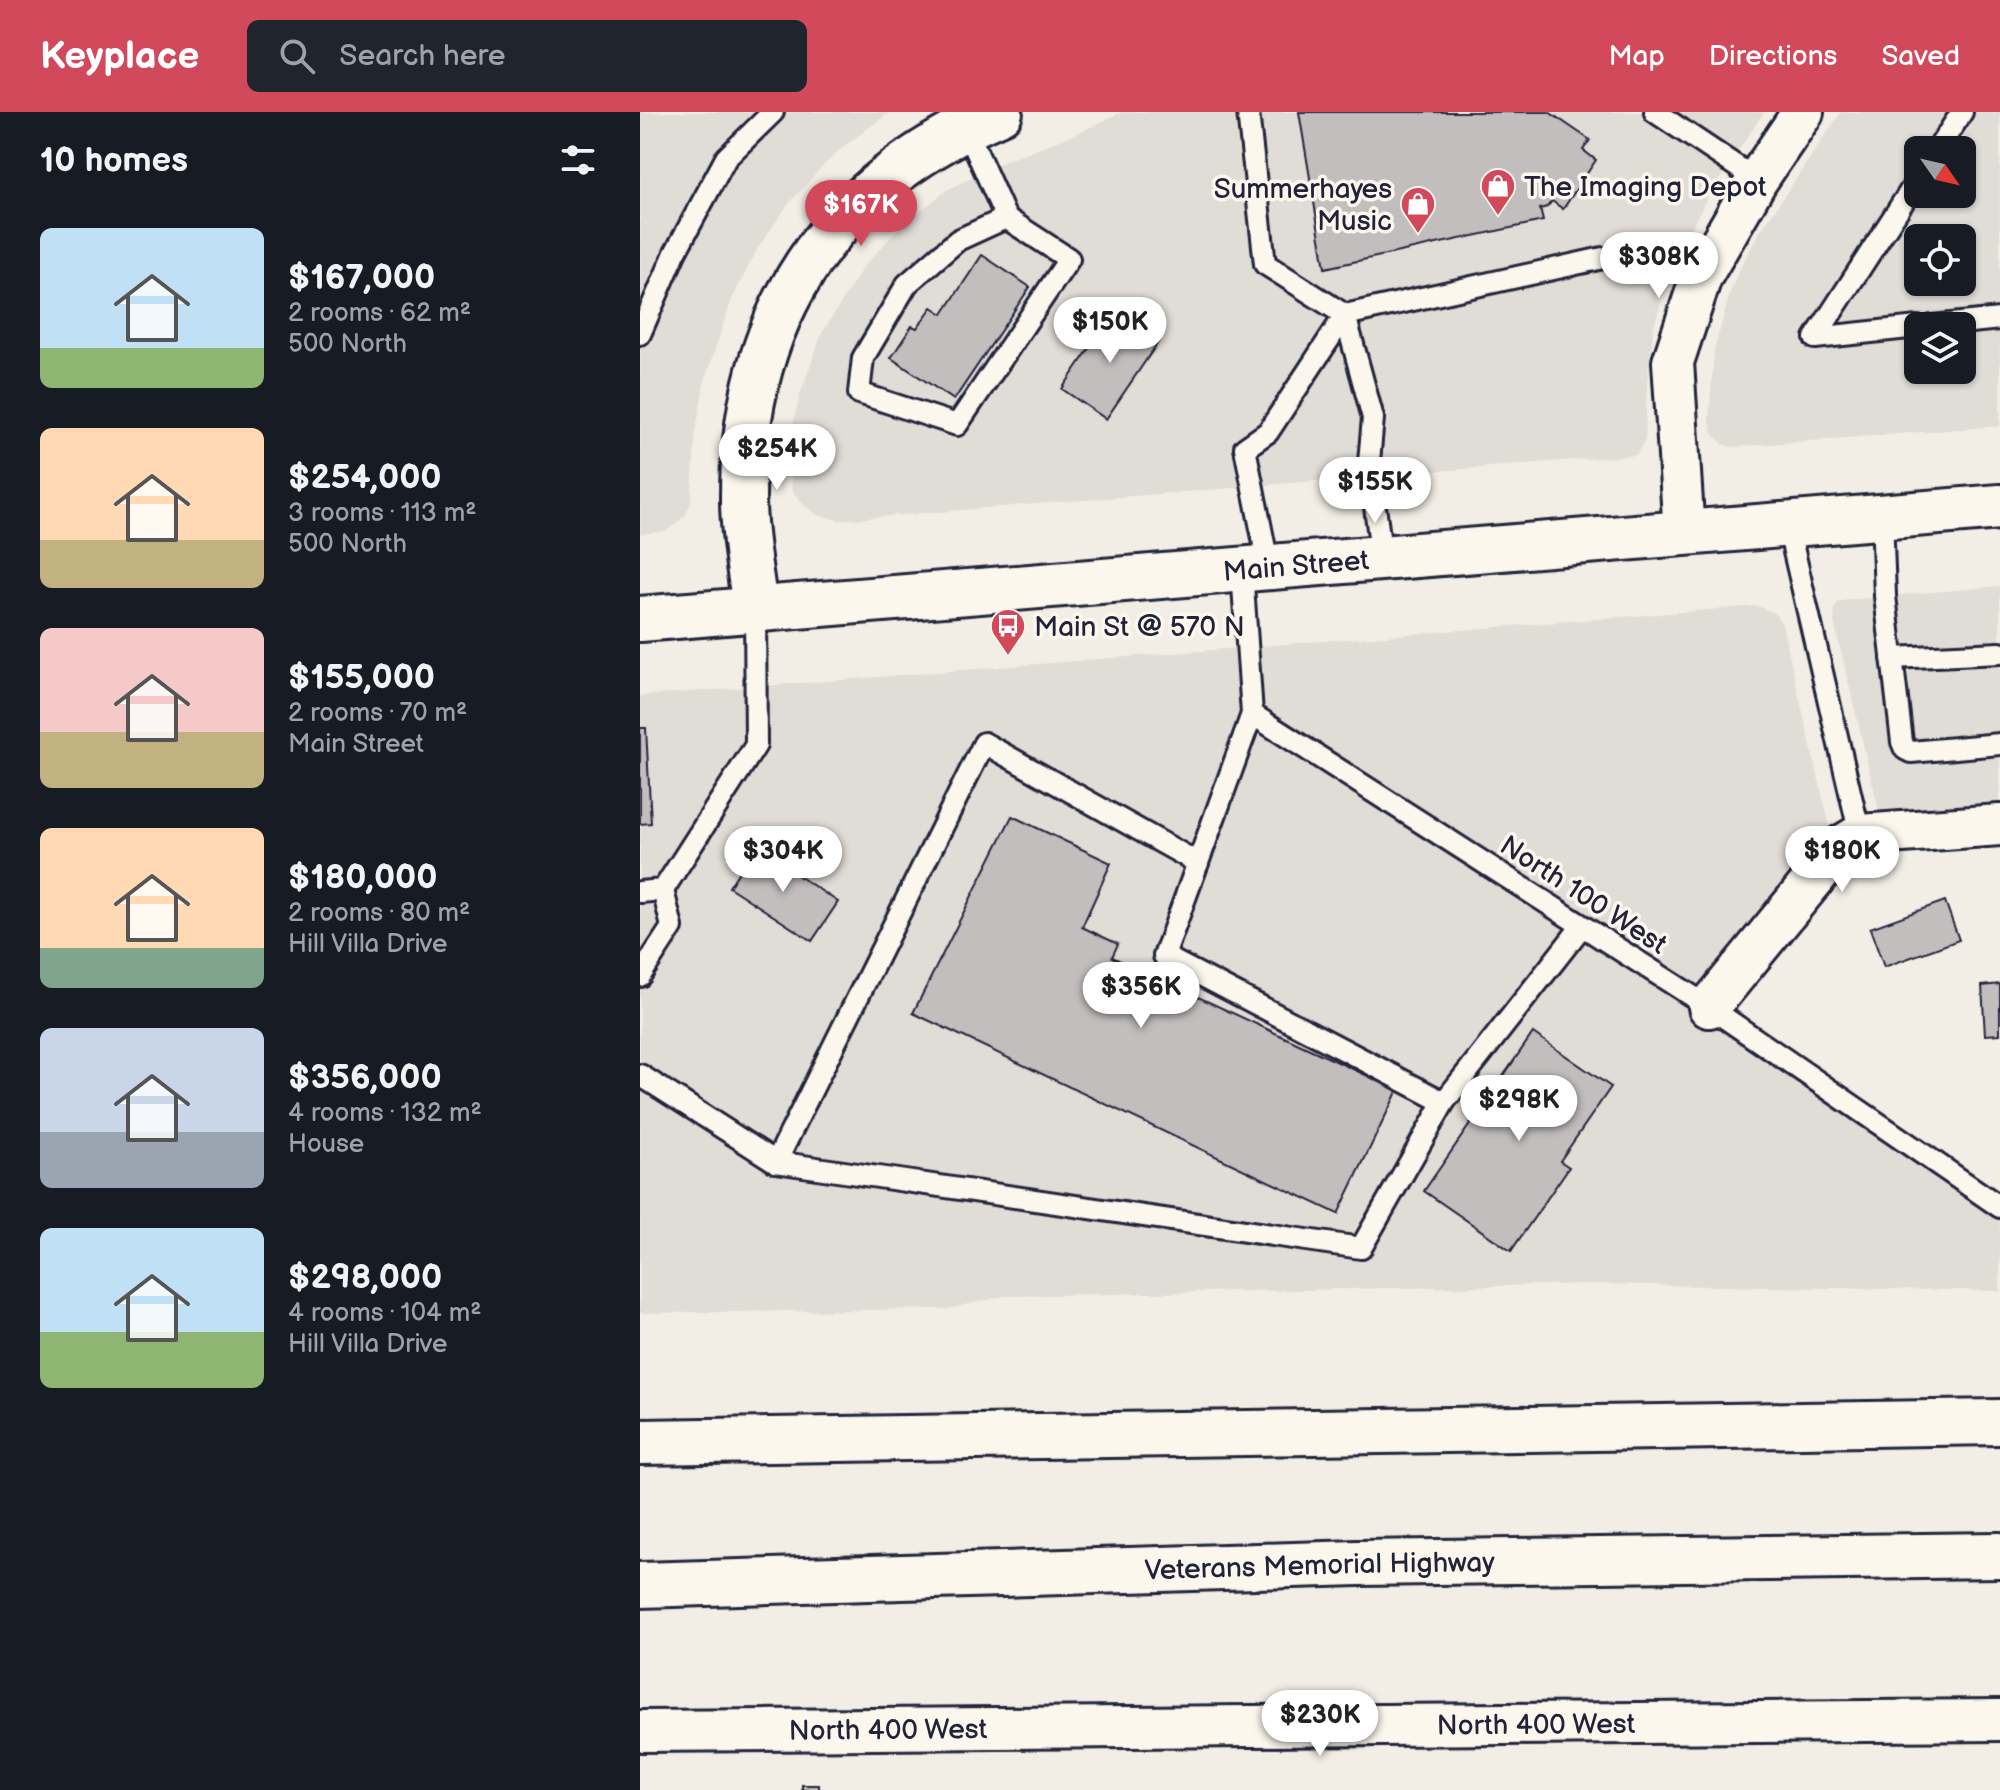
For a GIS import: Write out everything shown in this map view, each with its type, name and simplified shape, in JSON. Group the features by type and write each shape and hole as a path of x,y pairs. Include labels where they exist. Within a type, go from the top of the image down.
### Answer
{"main road":[{"path":"755,609 743,505 744,472 754,386 759,363 775,322 817,248 844,216 898,170 983,120"},
{"name":"Main Street","path":"640,619 2000,507"},
{"path":"640,1442 2000,1422"},
{"name":"Veterans Memorial Highway","path":"640,1585 1358,1563 2000,1555"}],"street":[{"path":"1684,534 1673,362 1701,277 1757,180 1803,112"},
{"path":"1709,1007 1840,847 1860,835 2000,825"},
{"name":"North 400 West","path":"640,1731 2000,1720"}],"lane":[{"path":"640,334 675,253 726,158 773,112"},
{"path":"1248,112 1265,264 1345,315 1373,418 1369,462 1382,559"},
{"path":"1655,112 1757,180"},
{"path":"1946,136 1962,112"},
{"path":"983,120 1006,218 1069,259 957,425 859,393 863,358 907,284 958,240 1006,218"},
{"path":"1904,201 1815,338 1904,328"},
{"path":"1444,1102 1164,956 1252,714 1256,570 1245,448 1268,432 1345,315 1603,258 1663,267 1701,277"},
{"path":"1976,321 2000,319"},
{"path":"1882,516 1892,658 1905,749 1911,752 2000,744"},
{"path":"1788,526 1860,835"},
{"path":"640,976 672,927 663,890 756,745 755,609"},
{"path":"1892,658 2000,653"},
{"name":"North 100 West","path":"1252,714 1709,1007 2000,1207"},
{"path":"776,1162 984,743 1198,863"},
{"path":"640,892 663,890"},
{"path":"640,1075 776,1162 1361,1248 1444,1102 1582,926"}],"shaded area":[{"path":"640,112 890,112 843,147 820,169 786,207 758,248 732,299 705,379 696,430 691,503 685,516 666,531 640,534"},
{"path":"1122,112 1764,112 1707,198 1673,263 1654,325 1645,439 1636,455 839,520 817,515 792,490 792,430 800,395 822,333 864,266 898,229 947,190 1000,163 1078,133"},
{"path":"1841,112 2000,112 2000,426 1730,447 1723,444 1713,434 1709,419 1714,351 1738,272 1760,232"},
{"path":"2000,586 2000,810 1881,819 1834,622 1835,607 1847,600"},
{"path":"1758,606 1774,613 1782,624 1830,838 1727,956 1746,1044 2000,1216 2000,1291 1594,1284 1003,1296 948,1309 640,1313 640,696"}],"building":[{"path":"1299,112 1549,112 1590,140 1583,150 1596,160 1563,209 1552,201 1540,209 1543,221 1325,268"},
{"path":"982,255 1030,287 954,400 891,358 912,326 917,328 932,307 943,314"},
{"path":"1115,311 1159,341 1106,419 1062,389"},
{"path":"640,728 646,728 651,823 640,824"},
{"path":"1012,816 1111,863 1082,927 1118,944 1112,957 1398,1090 1338,1214 913,1013"},
{"path":"755,847 838,902 812,941 729,887"},
{"path":"1945,901 1959,940 1884,967 1870,928"},
{"path":"2000,984 2000,1034 1985,1035 1982,986"},
{"path":"1533,1033 1611,1087 1560,1161 1569,1167 1511,1251 1424,1191"},
{"path":"802,1785 819,1785 819,1790 802,1790"}],"place":[{"name":"The Imaging Depot","path":"1498,217"},
{"name":"Summerhayes Music","path":"1418,235"},
{"name":"Main St @ 570 N","path":"1008,657"}]}
